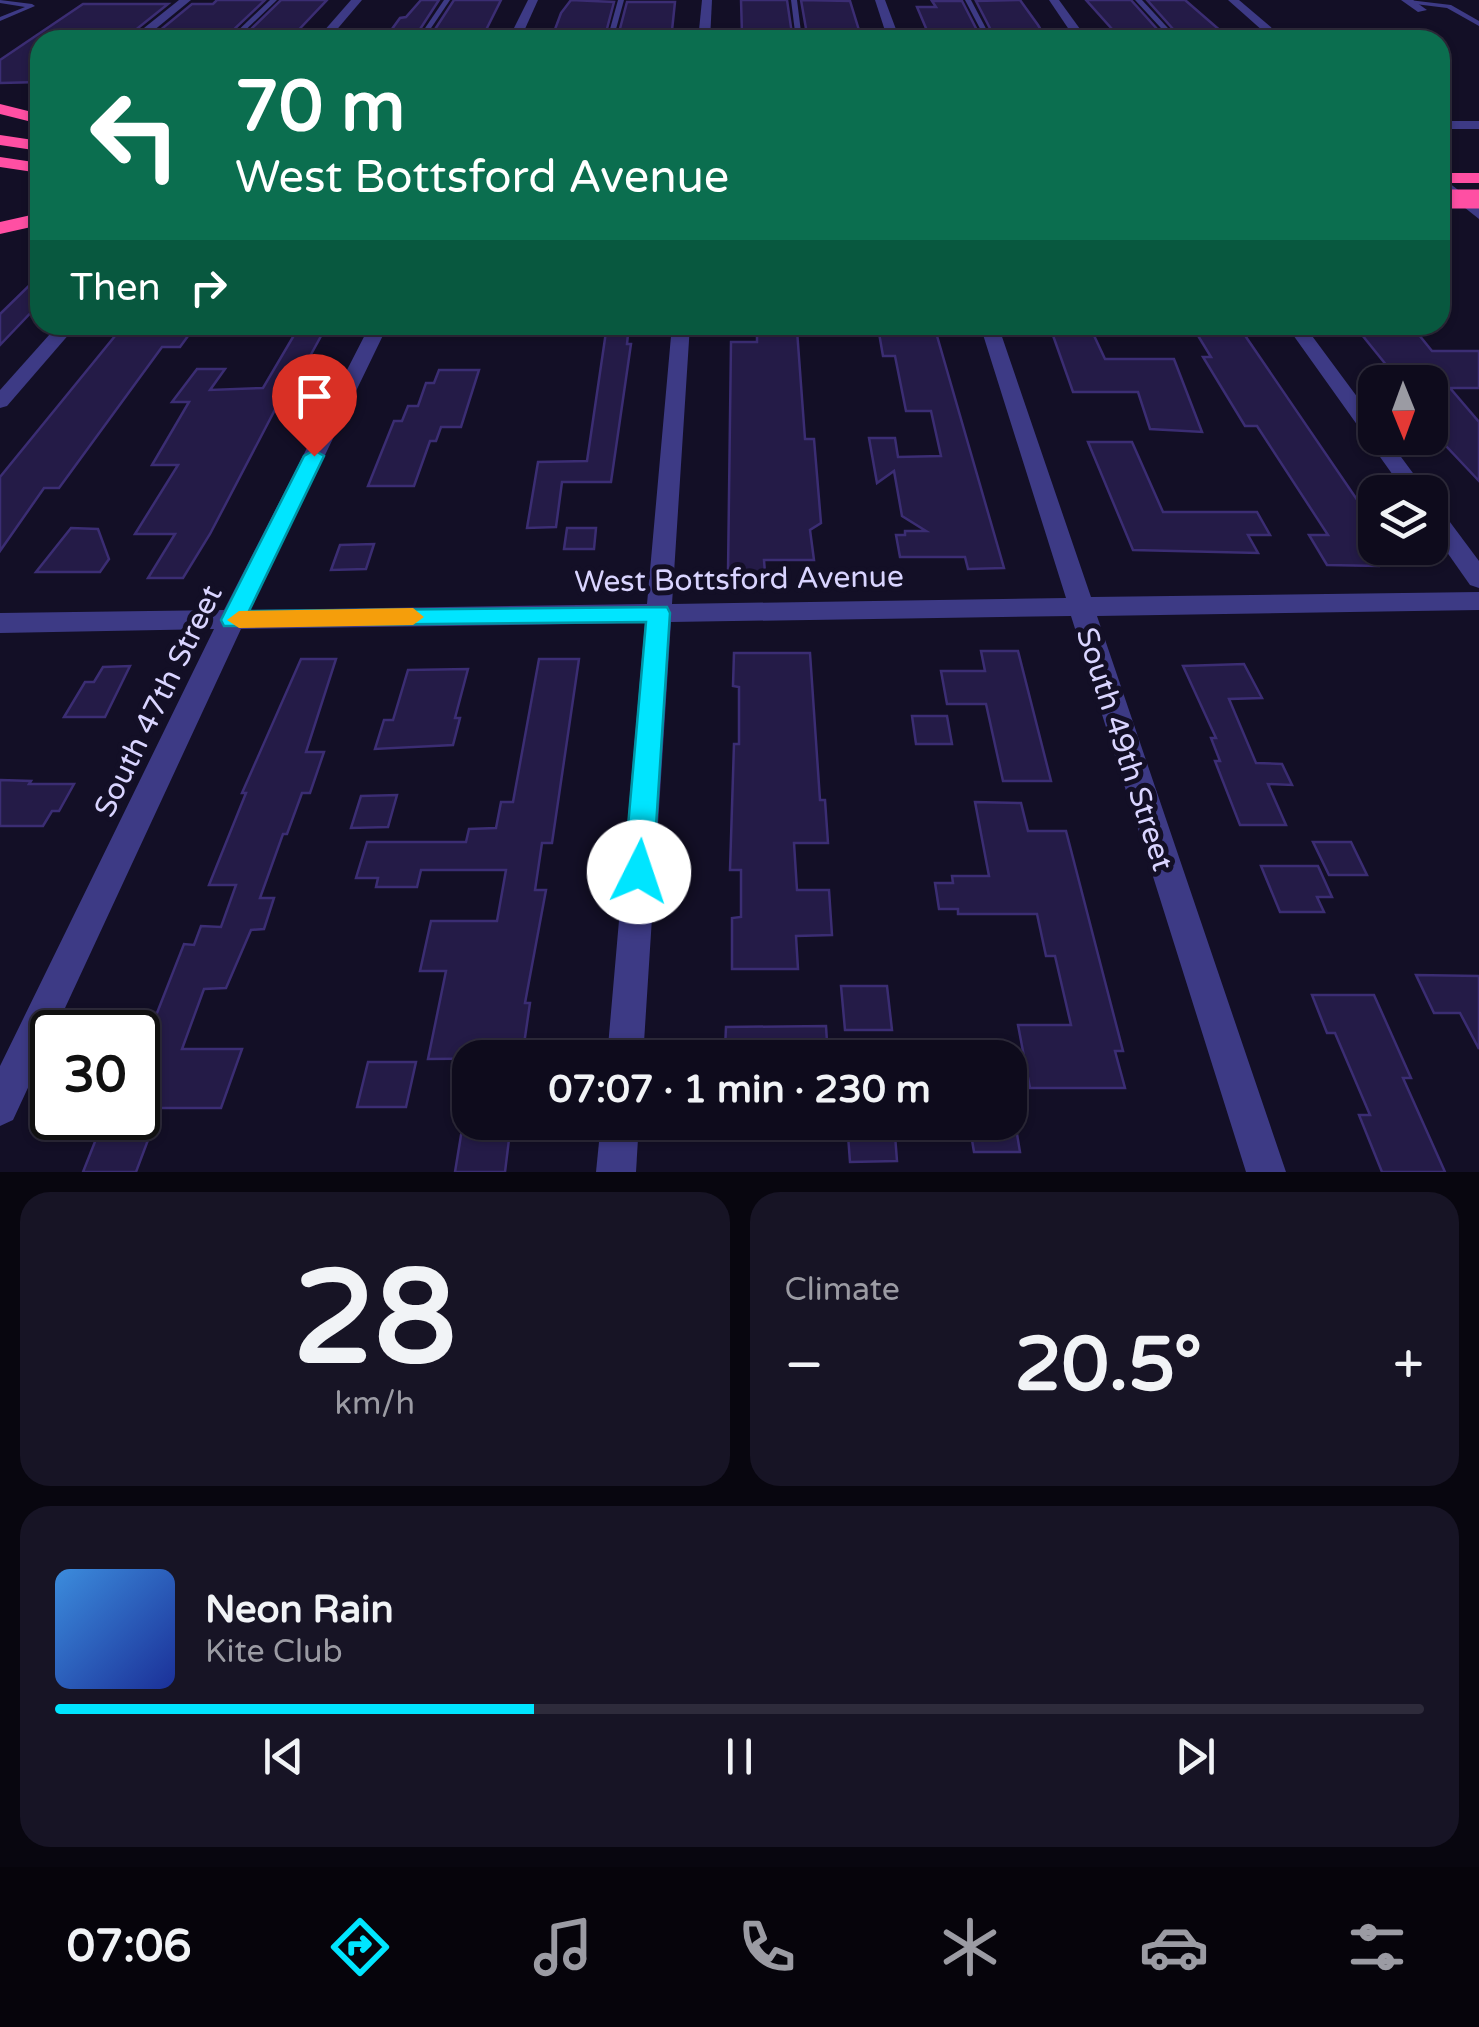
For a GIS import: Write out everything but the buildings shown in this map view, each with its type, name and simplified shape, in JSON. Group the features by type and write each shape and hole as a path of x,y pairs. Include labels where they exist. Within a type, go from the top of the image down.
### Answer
{"highway":[{"path":"0,110 30,117"},
{"path":"0,140 30,144"},
{"path":"0,162 30,166"},
{"path":"1450,179 1479,178"},
{"path":"1450,199 1479,199"},
{"path":"0,228 30,222"}],"street":[{"path":"148,30 186,0"},
{"path":"331,30 357,0"},
{"path":"519,30 533,0"},
{"path":"705,30 707,0"},
{"path":"880,0 890,30"},
{"path":"1054,0 1075,30"},
{"path":"1234,0 1268,30"},
{"path":"1408,1 1422,10"},
{"path":"1450,125 1479,125"},
{"path":"1450,188 1479,214"},
{"path":"0,402 59,335"},
{"name":"South 47th Street","path":"0,1108 232,620 374,335"},
{"path":"625,1040 680,335"},
{"name":"South 49th Street","path":"992,335 1078,608 1266,1172"},
{"path":"1302,335 1358,411"},
{"path":"1448,536 1479,579"},
{"name":"West Bottsford Avenue","path":"0,623 1479,601"},
{"path":"616,1172 619,1140"}],"lane":[{"path":"241,30 274,0"},
{"path":"427,30 447,0"},
{"path":"613,30 621,0"},
{"path":"794,0 798,30"},
{"path":"968,0 984,30"},
{"path":"1138,0 1166,30"},
{"path":"1408,1 1449,6 1479,24"},
{"path":"0,2 32,6 0,20"}],"slow traffic":[{"path":"239,620 413,617"}],"route":[{"path":"314,456 232,620 658,613 639,872"}]}
